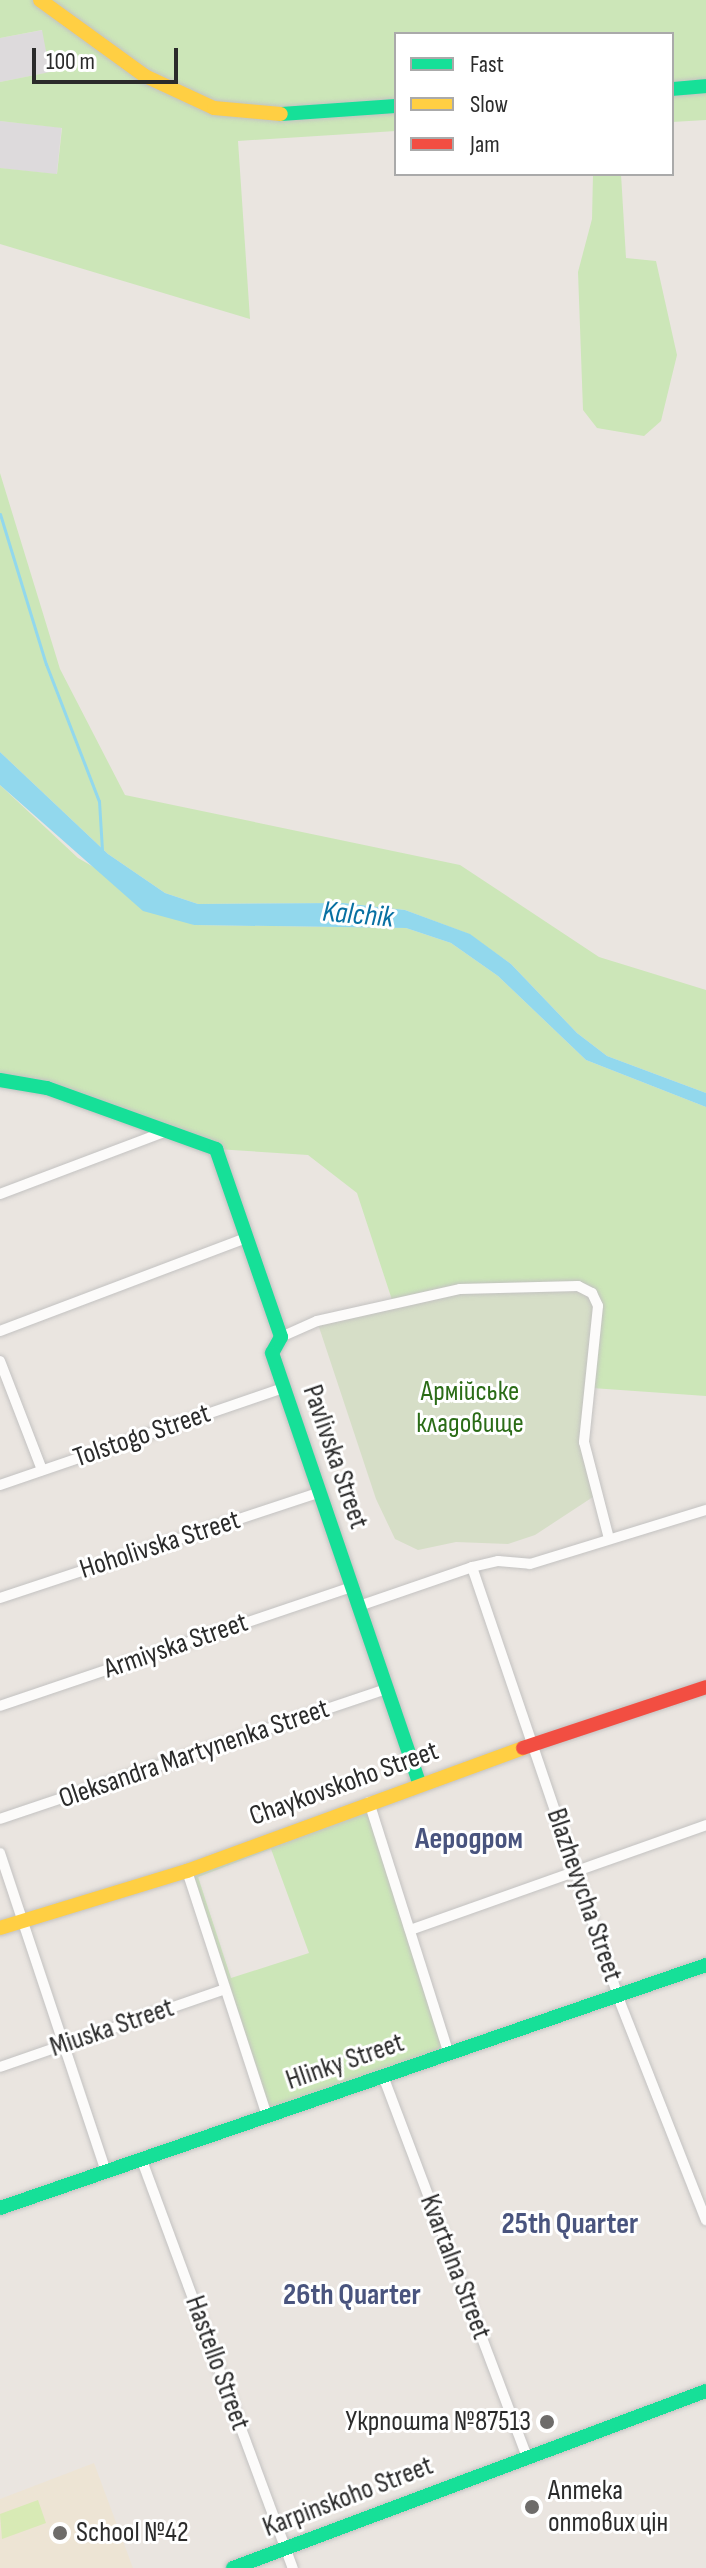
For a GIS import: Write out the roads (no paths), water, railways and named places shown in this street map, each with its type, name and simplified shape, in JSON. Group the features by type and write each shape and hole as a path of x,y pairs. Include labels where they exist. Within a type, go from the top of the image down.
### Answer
{"street":[{"path":"40,0 145,76 214,108 265,115 394,106"},
{"path":"674,89 706,86"},
{"path":"0,1080 47,1088 167,1131"},
{"path":"0,1194 167,1131"},
{"name":"Pavlivska Street","path":"167,1131 216,1149 281,1337 272,1353 419,1783"},
{"path":"0,1331 246,1238"},
{"path":"281,1337 317,1321 460,1289 578,1286 592,1293 598,1306 584,1442 609,1539"},
{"path":"0,1361 42,1470"},
{"name":"Tolstogo Street","path":"0,1485 284,1388"},
{"name":"Hoholivska Street","path":"0,1598 320,1492"},
{"path":"359,1606 472,1567 498,1561 530,1564 706,1510"},
{"name":"Blazhevycha Street","path":"472,1567 618,1997 706,2220"},
{"name":"Armiyska Street","path":"0,1706 352,1587"},
{"name":"Chaykovskoho Street","path":"0,1928 187,1871 419,1783 706,1687"},
{"name":"Oleksandra Martynenka Street","path":"0,1819 387,1689"},
{"path":"369,1802 449,2054"},
{"path":"410,1930 706,1825"},
{"path":"0,1853 106,2171"},
{"path":"187,1871 267,2116"},
{"name":"Hlinky Street","path":"0,2208 706,1965"},
{"name":"Miuska Street","path":"0,2067 225,1989"},
{"name":"Kvartalna Street","path":"383,2076 527,2458"},
{"name":"Hastello Street","path":"141,2158 293,2568"},
{"name":"Karpinskoho Street","path":"233,2568 706,2391"}],"water":[{"name":"Kalchik","path":"0,752 108,854 165,893 198,904 343,903 405,910 470,934 511,964 577,1033 607,1056 706,1093 706,1107 586,1060 498,976 451,943 406,928 194,925 143,911 0,785"}],"waterway":[{"path":"0,514 46,664 99,801 102,850"}],"place":[{"name":"Укрпошта №87513","path":"547,2422"},
{"name":"Аптека оптових цін","path":"532,2507"},
{"name":"School №42","path":"60,2533"}],"district":[{"name":"Аеродром","path":"469,1839"},
{"name":"25th Quarter","path":"570,2224"},
{"name":"26th Quarter","path":"352,2295"}],"park label":[{"name":"Армійське кладовище","path":"470,1408"}]}
